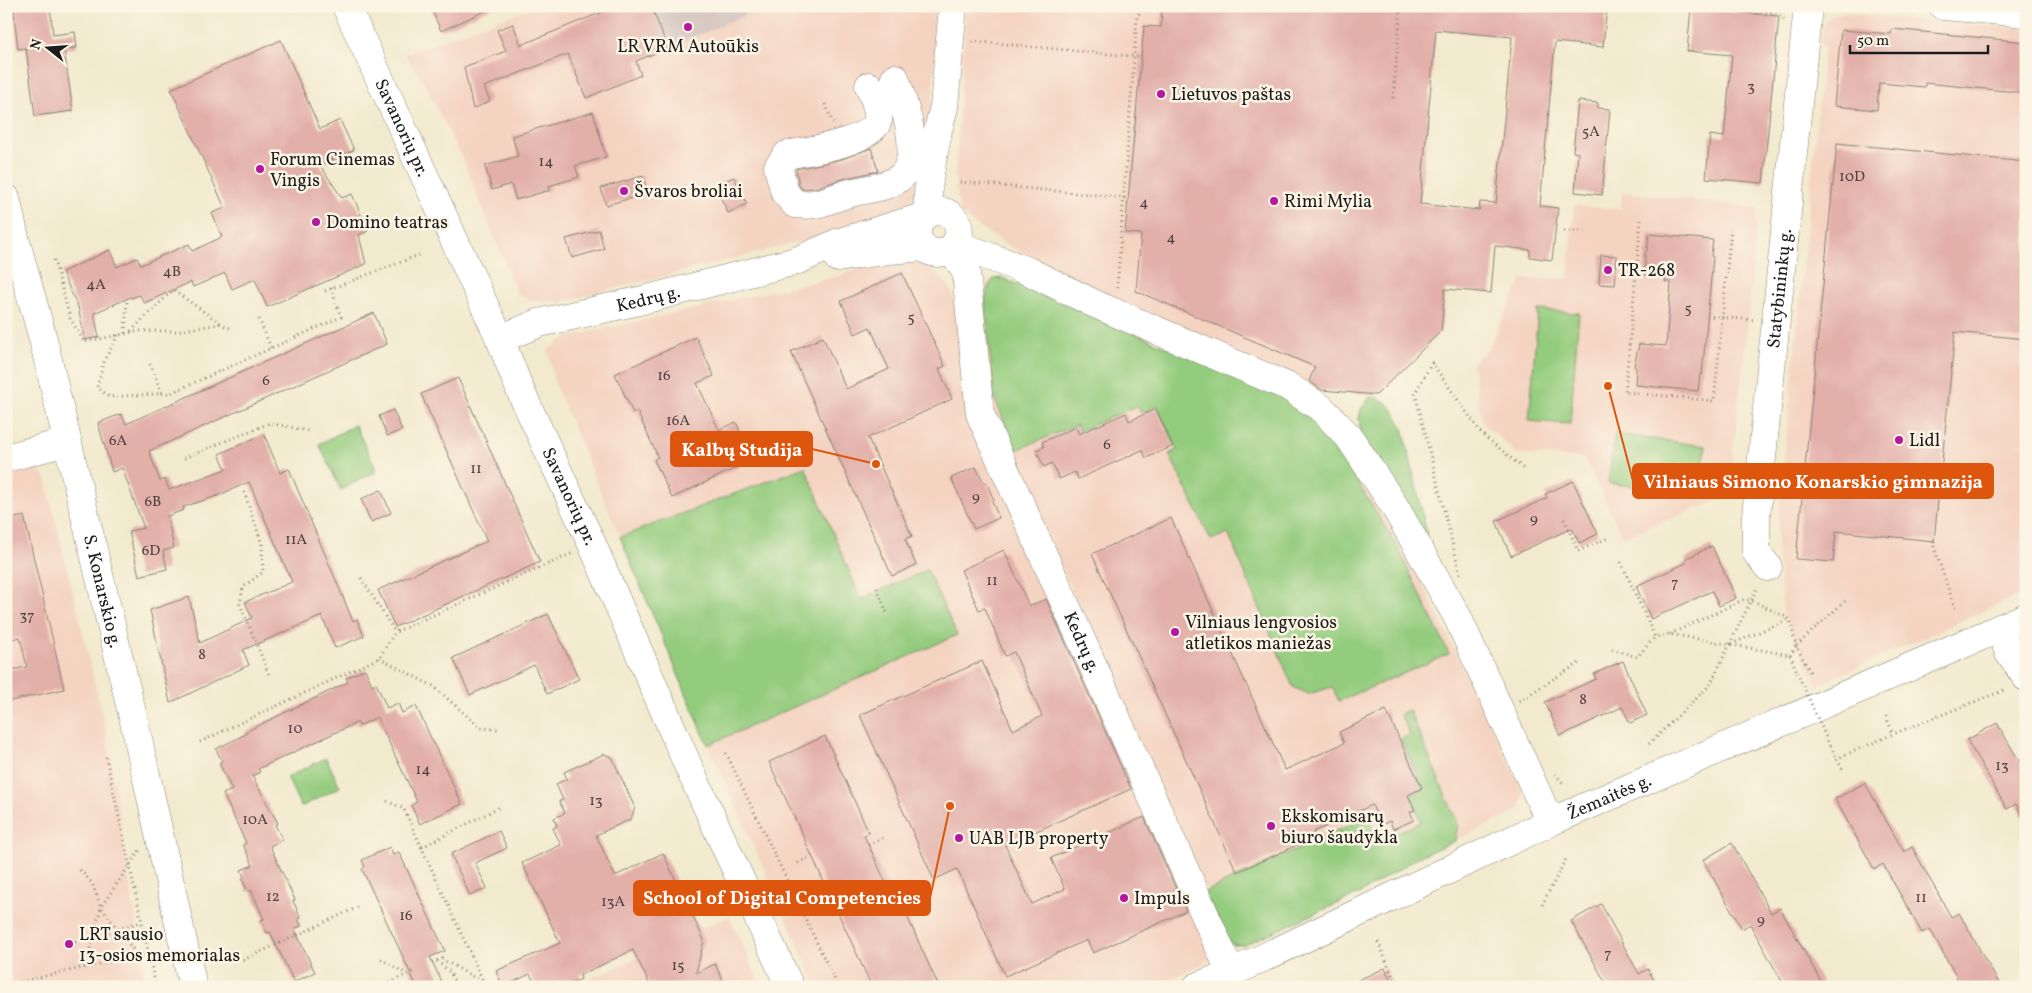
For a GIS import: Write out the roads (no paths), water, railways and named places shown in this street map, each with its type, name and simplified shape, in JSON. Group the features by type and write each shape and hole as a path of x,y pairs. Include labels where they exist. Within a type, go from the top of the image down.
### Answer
{"street":[{"name":"Savanorių pr.","path":"346,6 500,339 520,390 592,544 690,770 790,987"},
{"path":"953,6 944,107 929,179 925,216 918,225 917,234 945,239 1028,272 1078,296 1289,387 1321,408 1349,437 1395,507 1458,618 1550,822"},
{"name":"Statybininkų g.","path":"1768,567 1756,552 1756,516 1808,6"},
{"path":"1943,6 2026,14"},
{"path":"869,86 877,108 878,119 874,128 862,136 787,155 781,160 778,167 785,193 795,204 812,206 896,181 901,176 909,162 911,140 908,120 895,78"},
{"path":"944,107 946,130 945,239"},
{"name":"S. Konarskio g.","path":"6,198 43,339 157,824 193,987"},
{"name":"Kedrų g.","path":"500,339 539,323 639,301 796,261 837,243 925,216"},
{"name":"Kedrų g.","path":"796,261 844,258 945,239 966,272 980,414 1231,973"},
{"name":"Kedrų g.","path":"970,303 978,282 989,273 1002,271 1028,272"},
{"path":"6,458 66,442"},
{"name":"Žemaitės g.","path":"1197,987 1231,973 1550,822 2026,617"},
{"path":"2000,628 2010,653 2026,677"}],"place":[{"name":"LR VRM Autoūkis","path":"688,27"},
{"name":"Lietuvos paštas","path":"1161,94"},
{"name":"Forum Cinemas Vingis","path":"260,169"},
{"name":"Švaros broliai","path":"624,191"},
{"name":"Rimi Mylia","path":"1274,201"},
{"name":"Domino teatras","path":"316,222"},
{"name":"TR-268","path":"1608,270"},
{"name":"Vilniaus Simono Konarskio gimnazija","path":"1608,386"},
{"name":"Lidl","path":"1899,440"},
{"name":"Kalbų Studija","path":"876,464"},
{"name":"Vilniaus lengvosios atletikos maniežas","path":"1175,632"},
{"name":"School of Digital Competencies","path":"950,806"},
{"name":"Ekskomisarų biuro šaudykla","path":"1271,826"},
{"name":"UAB LJB property","path":"959,838"},
{"name":"Impuls","path":"1124,898"},
{"name":"LRT sausio 13-osios memorialas","path":"69,944"}]}
